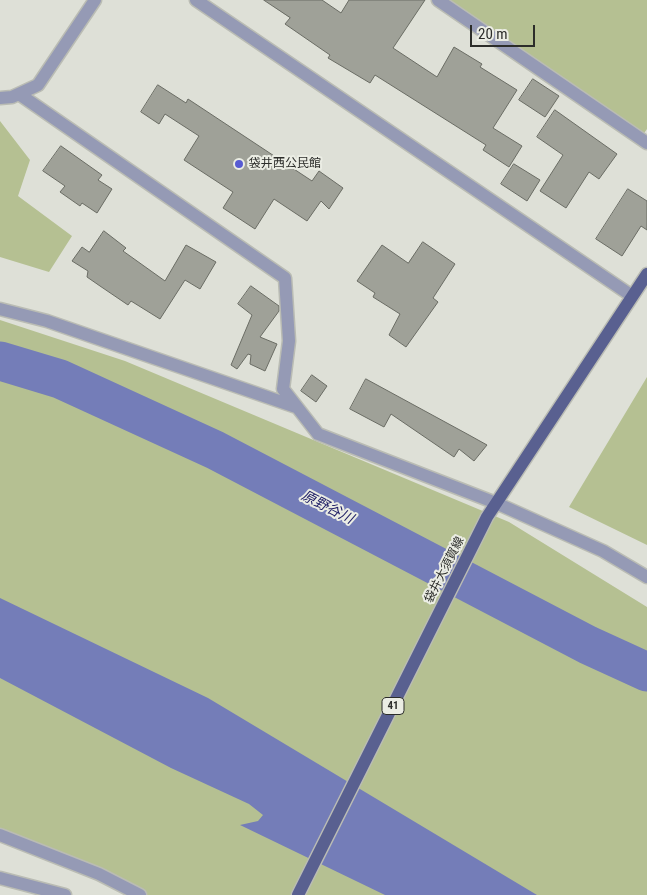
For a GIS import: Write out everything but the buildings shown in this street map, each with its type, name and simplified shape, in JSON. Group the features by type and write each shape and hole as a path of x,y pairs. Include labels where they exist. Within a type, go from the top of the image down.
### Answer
{"main road":[{"name":"袋井大須賀線","path":"298,895 487,517 647,274"}],"street":[{"path":"0,98 12,97 38,85 95,0"},
{"path":"196,0 632,296"},
{"path":"438,0 647,142"},
{"path":"19,94 286,278 289,341 283,389 318,434 496,502 603,551 647,577"},
{"path":"0,309 46,321 296,407"},
{"path":"0,835 99,874 140,895"},
{"path":"0,878 65,895"}],"green space":[{"path":"447,0 647,0 647,129 642,136"},
{"path":"0,121 30,160 18,196 72,236 49,272 0,257"},
{"path":"0,320 125,361 509,522 647,607 647,895 139,895 0,838"},
{"path":"647,377 647,545 569,507"}],"water":[{"path":"0,598 208,698 537,895 385,895 240,825 258,821 263,815 249,804 171,768 0,678"}],"waterway":[{"name":"原野谷川","path":"0,361 60,379 215,450 588,645 647,672"}],"place":[{"name":"袋井西公民館","path":"239,164"}]}
